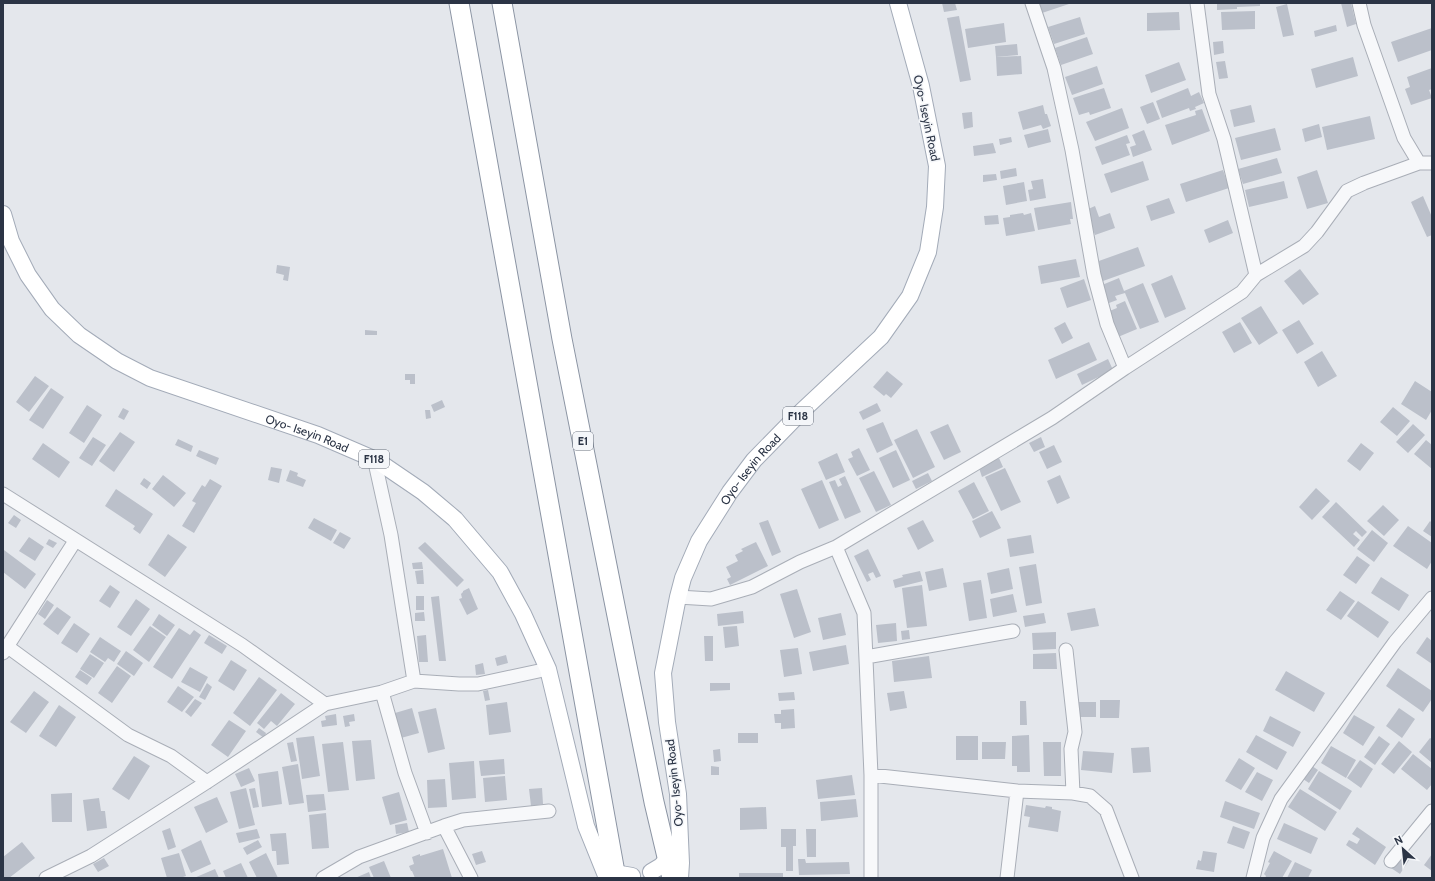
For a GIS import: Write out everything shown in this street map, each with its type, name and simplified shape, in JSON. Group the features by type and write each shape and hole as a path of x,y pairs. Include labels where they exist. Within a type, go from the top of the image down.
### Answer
{"highway":[{"path":"459,3 608,840 620,877"},
{"name":"E1","path":"502,3 562,339 654,802 672,878"}],"main road":[{"name":"Oyo- Iseyin Road","path":"680,878 681,864 678,794 667,722 663,673 683,578 698,541 730,492 754,460 881,337 910,296 928,252 935,207 937,166 921,86 898,3"},
{"name":"Oyo- Iseyin Road","path":"3,214 11,241 28,275 52,309 78,335 117,361 150,378 318,435 376,460 423,492 455,519 500,572 523,614 548,669 586,826 595,851 608,867 620,877"},
{"path":"620,877 638,873 656,875 661,866 676,851 680,841"}],"street":[{"path":"1032,3 1054,68 1072,150 1093,269 1107,324 1125,368"},
{"path":"1197,3 1209,94 1224,139 1256,275"},
{"path":"678,597 711,599 752,586 800,562 836,547 1052,418 1125,368 1242,292 1256,275 1304,246 1317,232 1347,191 1364,183 1425,163 1404,138 1364,25 1359,3"},
{"path":"376,467 391,535 414,681"},
{"path":"3,494 75,541 242,645 325,704"},
{"path":"75,541 5,650 128,735 171,756 207,782"},
{"path":"836,547 864,613 871,775 872,878"},
{"path":"1253,878 1263,838 1281,799 1395,642 1432,598"},
{"path":"866,657 1013,631"},
{"path":"1066,650 1075,732 1071,749 1073,793"},
{"path":"46,878 91,856 325,704 382,692 414,681 478,684 548,669"},
{"path":"382,692 405,773 427,833"},
{"path":"871,775 1017,791 1073,793 1090,796 1106,810 1132,878"},
{"path":"1007,878 1017,791"},
{"path":"323,878 359,857 463,820 548,811"},
{"path":"1391,861 1432,811"},
{"path":"444,826 471,878"}],"building":[{"path":"942,3 955,3 957,10 944,12"},
{"path":"1039,3 1072,3 1042,13"},
{"path":"1217,3 1260,3 1260,6 1217,10"},
{"path":"1341,3 1351,3 1356,24 1347,27"},
{"path":"1287,4 1294,35 1283,37 1276,7"},
{"path":"1255,11 1255,29 1222,30 1221,12"},
{"path":"1179,12 1180,30 1147,31 1147,13"},
{"path":"959,16 971,80 960,82 947,18"},
{"path":"1080,17 1085,34 1054,44 1048,27"},
{"path":"1004,23 1006,42 968,48 965,29"},
{"path":"1336,25 1337,31 1315,37 1314,31"},
{"path":"1432,28 1432,50 1398,62 1391,42"},
{"path":"1087,37 1093,54 1061,65 1055,48"},
{"path":"1223,41 1224,53 1214,55 1213,42"},
{"path":"1017,44 1018,55 996,57 995,46"},
{"path":"1021,56 1022,74 997,76 996,57"},
{"path":"1353,57 1358,76 1316,88 1311,69"},
{"path":"1225,61 1228,78 1219,79 1216,62"},
{"path":"1179,62 1186,80 1151,93 1145,75"},
{"path":"1097,66 1103,84 1072,95 1065,77"},
{"path":"1432,68 1432,89 1429,90 1432,98 1411,105 1405,89 1410,87 1407,77"},
{"path":"1104,88 1111,108 1090,115 1089,112 1079,115 1073,98"},
{"path":"1188,88 1191,96 1199,92 1204,103 1195,107 1196,109 1190,111 1189,108 1162,118 1156,101"},
{"path":"1153,102 1160,119 1147,124 1140,107"},
{"path":"1043,105 1045,114 1047,114 1051,126 1043,129 1041,125 1023,130 1018,112"},
{"path":"1251,105 1255,122 1234,127 1230,110"},
{"path":"1122,108 1129,128 1095,141 1086,122"},
{"path":"1202,109 1210,131 1172,145 1165,125 1196,115 1195,111"},
{"path":"972,112 973,127 964,129 962,113"},
{"path":"1370,116 1375,139 1327,150 1322,127"},
{"path":"1319,124 1322,137 1305,142 1302,129"},
{"path":"1275,128 1281,150 1241,160 1235,138"},
{"path":"1048,129 1051,142 1028,148 1024,135"},
{"path":"1144,130 1152,150 1133,157 1130,147 1136,145 1132,135"},
{"path":"1127,135 1130,143 1126,144 1130,155 1102,165 1095,147"},
{"path":"1011,137 1012,142 1000,145 999,139"},
{"path":"993,143 996,153 974,156 973,146"},
{"path":"1277,158 1282,173 1243,184 1238,169"},
{"path":"1143,161 1149,180 1111,193 1104,174"},
{"path":"1016,168 1017,176 1001,179 1000,171"},
{"path":"1223,170 1229,188 1186,202 1180,184"},
{"path":"1317,170 1328,203 1307,209 1297,177"},
{"path":"996,174 997,180 983,182 983,175"},
{"path":"1043,179 1046,198 1030,201 1028,190 1033,189 1031,181"},
{"path":"1284,181 1288,198 1249,207 1245,190"},
{"path":"1024,182 1027,201 1006,205 1003,186"},
{"path":"1423,196 1432,217 1432,235 1427,237 1411,202"},
{"path":"1169,198 1175,213 1151,221 1146,206"},
{"path":"1071,202 1073,219 1070,219 1071,224 1038,230 1034,208"},
{"path":"1095,206 1099,217 1110,213 1115,228 1095,235 1086,210"},
{"path":"1023,213 1024,215 1031,213 1035,231 1006,236 1003,218 1010,217 1010,215"},
{"path":"998,215 999,224 985,225 984,216"},
{"path":"1228,220 1233,233 1209,243 1204,230"},
{"path":"1138,247 1145,266 1103,281 1096,262"},
{"path":"1076,259 1080,277 1041,284 1038,266"},
{"path":"277,265 290,267 288,281 283,280 284,275 276,273"},
{"path":"1300,269 1319,294 1303,305 1284,281"},
{"path":"1172,275 1186,309 1165,318 1151,284"},
{"path":"1119,278 1124,291 1143,283 1159,322 1140,329 1125,293 1115,296 1117,300 1109,303 1102,285"},
{"path":"1084,279 1091,300 1067,308 1060,288"},
{"path":"1125,301 1137,329 1118,337 1107,312 1117,308 1116,305"},
{"path":"1261,306 1278,333 1259,345 1241,318"},
{"path":"1299,320 1314,344 1297,354 1282,330"},
{"path":"1065,322 1073,338 1062,344 1054,328"},
{"path":"1240,322 1252,343 1234,353 1222,332"},
{"path":"365,330 377,331 377,335 365,335"},
{"path":"1089,342 1097,360 1056,379 1048,360"},
{"path":"1322,351 1337,376 1318,387 1304,362"},
{"path":"1108,359 1113,370 1082,385 1077,374"},
{"path":"887,371 903,384 891,398 886,394 884,396 873,387"},
{"path":"405,374 415,374 415,384 410,384 410,380 405,380"},
{"path":"35,376 49,386 29,412 16,402"},
{"path":"1415,381 1432,392 1432,410 1426,420 1401,404"},
{"path":"51,388 64,397 43,429 29,420"},
{"path":"442,400 445,407 434,412 431,405"},
{"path":"877,403 881,411 863,420 859,412"},
{"path":"87,405 102,415 84,443 69,433"},
{"path":"1393,407 1410,421 1397,436 1380,422"},
{"path":"123,408 129,411 124,420 118,417"},
{"path":"425,410 430,410 431,418 426,419"},
{"path":"883,422 893,445 877,453 866,429"},
{"path":"948,424 961,452 944,460 930,432"},
{"path":"1413,424 1425,435 1408,453 1396,442"},
{"path":"917,429 935,467 913,478 894,440"},
{"path":"120,432 135,442 114,472 99,461"},
{"path":"93,437 106,445 92,466 79,458"},
{"path":"1041,437 1045,447 1034,452 1029,443"},
{"path":"178,439 193,446 191,452 175,445"},
{"path":"1426,440 1432,445 1432,469 1414,454"},
{"path":"43,443 70,462 59,478 32,459"},
{"path":"1361,443 1374,453 1360,471 1347,461"},
{"path":"1054,445 1062,462 1047,469 1039,452"},
{"path":"859,448 870,470 857,476 848,459 853,457 851,452"},
{"path":"199,450 219,458 216,465 196,456"},
{"path":"896,450 910,480 893,488 879,458"},
{"path":"837,453 845,472 826,480 818,462"},
{"path":"999,458 1003,467 982,477 979,468"},
{"path":"271,467 282,469 279,483 268,480"},
{"path":"1005,468 1021,502 1001,511 985,477"},
{"path":"290,470 298,473 297,476 306,480 303,487 286,481"},
{"path":"874,471 891,505 876,512 859,478"},
{"path":"928,473 932,481 916,489 912,481"},
{"path":"163,475 186,493 174,507 152,489"},
{"path":"1060,475 1070,498 1057,504 1047,481"},
{"path":"845,476 861,512 845,519 829,482 835,480 838,487 842,485 839,479"},
{"path":"144,478 151,483 147,489 140,484"},
{"path":"210,479 222,486 194,533 182,526 196,503 192,501 202,485 205,487"},
{"path":"822,480 839,520 819,529 801,489"},
{"path":"974,482 989,511 973,519 958,491"},
{"path":"1316,488 1330,501 1312,520 1299,507"},
{"path":"116,489 153,514 140,534 133,529 135,526 105,506"},
{"path":"1336,502 1367,532 1362,537 1356,531 1353,534 1360,540 1354,547 1322,517"},
{"path":"1383,505 1399,520 1384,536 1367,521"},
{"path":"992,511 1001,528 980,538 972,521"},
{"path":"14,515 21,520 16,528 8,523"},
{"path":"314,518 337,530 331,541 308,528"},
{"path":"768,520 781,552 772,556 759,523"},
{"path":"923,520 934,541 918,550 907,528"},
{"path":"1430,521 1432,523 1432,537 1423,531"},
{"path":"1408,526 1432,543 1432,561 1427,569 1393,546"},
{"path":"1372,530 1388,543 1374,562 1357,549"},
{"path":"340,532 351,538 344,549 333,543"},
{"path":"168,534 187,547 165,577 148,565"},
{"path":"1031,535 1034,553 1010,557 1007,539"},
{"path":"29,537 44,547 35,561 19,551"},
{"path":"49,539 57,543 53,548 46,544"},
{"path":"425,542 464,580 457,587 418,548"},
{"path":"756,542 768,566 730,585 727,579 731,577 726,567 738,561 735,555 743,551 741,549"},
{"path":"868,549 881,576 876,578 873,572 868,574 871,580 867,582 854,556"},
{"path":"4,550 36,574 25,589 3,572"},
{"path":"1357,556 1370,565 1356,584 1343,575"},
{"path":"422,562 423,569 413,569 412,563"},
{"path":"1036,564 1042,603 1026,606 1019,567"},
{"path":"943,568 947,587 929,591 925,572"},
{"path":"1009,568 1013,589 991,594 987,573"},
{"path":"423,570 424,584 417,584 415,571"},
{"path":"920,571 923,581 895,588 893,580 903,577 902,575"},
{"path":"1381,577 1409,595 1399,611 1371,593"},
{"path":"981,580 987,618 969,621 963,583"},
{"path":"110,585 120,592 110,608 99,601"},
{"path":"922,585 927,626 907,628 902,588"},
{"path":"469,588 478,609 467,615 459,599 462,598 461,594 463,591"},
{"path":"797,589 811,632 794,638 780,594"},
{"path":"1340,591 1355,601 1341,620 1326,610"},
{"path":"1013,594 1017,612 993,617 990,599"},
{"path":"416,596 424,596 424,610 416,610"},
{"path":"439,596 446,661 439,661 431,597"},
{"path":"136,599 150,609 131,636 117,627"},
{"path":"47,600 54,605 45,619 38,614"},
{"path":"1358,601 1389,622 1378,638 1347,616"},
{"path":"57,607 71,617 58,635 43,624"},
{"path":"1095,608 1099,626 1071,631 1067,613"},
{"path":"743,611 744,623 718,626 717,614"},
{"path":"424,612 425,621 415,621 415,613"},
{"path":"841,613 846,635 823,640 818,618"},
{"path":"1044,613 1046,623 1025,627 1023,616"},
{"path":"159,614 175,625 167,636 152,625"},
{"path":"74,623 90,634 77,653 61,643"},
{"path":"896,623 897,641 878,643 876,625"},
{"path":"150,626 166,637 149,662 133,650"},
{"path":"737,626 739,646 725,648 723,627"},
{"path":"179,628 190,635 194,630 201,635 172,679 153,667"},
{"path":"909,630 910,639 902,640 901,631"},
{"path":"1056,632 1056,649 1033,650 1032,633"},
{"path":"209,635 227,646 222,654 204,643"},
{"path":"426,635 428,662 419,662 417,636"},
{"path":"704,636 713,636 713,661 705,661"},
{"path":"100,637 121,651 114,662 108,658 105,662 90,652"},
{"path":"1427,637 1432,641 1432,664 1416,653"},
{"path":"846,645 849,664 813,671 809,652"},
{"path":"798,648 802,674 784,677 780,650"},
{"path":"126,651 143,663 134,676 117,664"},
{"path":"1056,653 1057,669 1033,669 1033,654"},
{"path":"90,654 104,663 94,678 80,669"},
{"path":"506,655 508,663 497,666 495,658"},
{"path":"929,656 932,678 894,682 892,661"},
{"path":"231,660 247,670 234,691 218,681"},
{"path":"483,663 485,674 476,675 475,665"},
{"path":"117,666 131,676 112,703 98,693"},
{"path":"190,667 208,677 200,692 181,682"},
{"path":"1398,668 1432,691 1432,699 1423,712 1386,686"},
{"path":"80,670 92,678 87,685 75,677"},
{"path":"1286,671 1325,693 1314,712 1275,690"},
{"path":"259,677 277,690 250,726 233,713"},
{"path":"207,683 212,687 205,700 199,697"},
{"path":"710,683 730,683 730,690 710,691"},
{"path":"178,686 194,697 182,712 167,702"},
{"path":"488,690 490,700 485,701 483,691"},
{"path":"34,691 49,702 26,733 10,722"},
{"path":"904,691 907,708 890,711 887,693"},
{"path":"794,692 795,700 779,701 778,693"},
{"path":"281,693 295,704 277,726 271,721 264,729 257,723"},
{"path":"195,699 202,703 191,717 185,712"},
{"path":"1100,700 1120,700 1119,718 1100,718"},
{"path":"1020,701 1026,701 1027,725 1020,725"},
{"path":"507,702 511,732 489,735 486,705"},
{"path":"1079,702 1096,702 1096,717 1079,717"},
{"path":"59,705 76,717 56,747 39,736"},
{"path":"412,708 419,733 401,738 395,713"},
{"path":"436,708 445,749 428,753 418,712"},
{"path":"1399,708 1415,719 1402,738 1386,726"},
{"path":"794,709 795,728 781,729 781,723 775,723 774,714 781,714 781,710"},
{"path":"336,714 337,725 322,727 321,721 326,720 325,716"},
{"path":"354,714 355,721 349,722 350,726 345,727 343,716"},
{"path":"1354,715 1375,727 1363,746 1343,733"},
{"path":"1270,716 1301,732 1293,747 1263,731"},
{"path":"229,720 246,731 228,757 211,745"},
{"path":"259,728 266,733 264,738 256,732"},
{"path":"738,733 758,733 758,743 738,743"},
{"path":"1029,735 1030,772 1017,772 1017,766 1012,766 1012,736"},
{"path":"1256,735 1287,752 1277,770 1246,752"},
{"path":"314,736 320,776 302,779 296,738"},
{"path":"956,736 978,736 978,760 956,760"},
{"path":"1379,736 1390,744 1375,765 1364,757"},
{"path":"1430,738 1432,739 1432,763 1419,752"},
{"path":"371,740 375,779 356,781 352,741"},
{"path":"1399,741 1412,752 1394,774 1381,764"},
{"path":"293,742 297,761 291,762 287,743"},
{"path":"343,742 349,790 328,792 322,744"},
{"path":"982,742 1006,742 1005,759 982,759"},
{"path":"1043,742 1061,742 1061,776 1044,776"},
{"path":"1331,746 1356,760 1346,778 1321,763"},
{"path":"1149,747 1151,772 1133,773 1131,748"},
{"path":"720,749 721,761 714,762 713,750"},
{"path":"1083,751 1114,753 1112,773 1081,770"},
{"path":"1413,754 1432,769 1432,784 1427,790 1401,769"},
{"path":"134,756 150,766 129,800 112,789"},
{"path":"1239,758 1255,768 1241,790 1225,781"},
{"path":"504,759 505,774 481,776 479,761"},
{"path":"1360,760 1373,769 1361,788 1347,778"},
{"path":"474,761 476,798 452,800 449,763"},
{"path":"298,764 304,803 289,805 282,767"},
{"path":"1309,764 1318,770 1309,783 1300,777"},
{"path":"711,766 719,767 719,775 711,775"},
{"path":"249,768 255,781 241,787 235,774"},
{"path":"278,771 282,804 262,807 258,774"},
{"path":"1319,771 1352,791 1340,810 1308,789"},
{"path":"1257,772 1273,780 1262,801 1245,792"},
{"path":"852,775 855,795 818,799 816,780"},
{"path":"505,776 507,800 485,802 483,778"},
{"path":"445,779 447,807 428,808 427,780"},
{"path":"246,788 255,825 239,829 230,792"},
{"path":"255,788 259,807 253,808 249,789"},
{"path":"542,788 543,804 531,806 529,789"},
{"path":"1300,789 1337,812 1325,831 1288,807"},
{"path":"399,792 407,820 390,825 382,797"},
{"path":"72,793 72,822 52,822 51,794"},
{"path":"324,794 326,810 308,812 306,795"},
{"path":"217,797 228,822 206,833 194,807"},
{"path":"99,798 101,811 105,811 107,828 87,831 83,800"},
{"path":"856,799 858,817 821,821 820,802"},
{"path":"1225,801 1260,813 1254,829 1220,817"},
{"path":"1026,805 1045,808 1046,806 1052,807 1052,809 1061,811 1058,832 1028,827 1030,817 1024,816"},
{"path":"766,807 767,829 740,830 740,808"},
{"path":"326,813 329,848 312,849 309,815"},
{"path":"407,823 409,832 396,834 395,825"},
{"path":"1284,823 1318,838 1311,854 1277,839"},
{"path":"1233,826 1250,832 1244,849 1227,843"},
{"path":"1357,827 1386,847 1375,865 1346,845 1349,840 1357,844 1360,839 1352,834"},
{"path":"170,828 176,847 168,850 162,831"},
{"path":"257,829 260,838 239,843 236,833"},
{"path":"781,829 796,829 796,846 793,846 793,871 786,871 786,847 781,847"},
{"path":"806,829 816,829 816,857 807,857"},
{"path":"286,833 289,864 277,865 276,851 272,851 270,834"},
{"path":"201,840 211,864 191,873 181,850"},
{"path":"258,840 262,847 247,855 243,848"},
{"path":"22,842 35,858 9,878 5,878 3,876 3,857"},
{"path":"1404,848 1413,854 1400,874 1391,868"},
{"path":"443,849 452,878 415,878 409,866 414,864 412,857"},
{"path":"482,851 486,862 476,865 472,854"},
{"path":"1203,851 1217,853 1214,872 1196,869 1198,860 1201,861"},
{"path":"1274,851 1292,861 1282,878 1265,878 1266,876 1264,874 1270,863 1268,862"},
{"path":"179,853 186,876 180,878 167,878 161,858"},
{"path":"266,853 278,878 257,878 249,862"},
{"path":"1432,854 1432,871 1424,865"},
{"path":"104,858 109,866 98,872 93,864"},
{"path":"798,859 805,859 806,863 849,862 850,874 799,875"},
{"path":"384,861 391,878 374,878 369,867"},
{"path":"1295,862 1312,870 1308,878 1287,878"},
{"path":"241,863 248,878 226,878 223,871"},
{"path":"215,869 219,878 194,878"},
{"path":"369,872 371,878 355,878"},
{"path":"739,873 783,873 783,878 739,878"}]}
